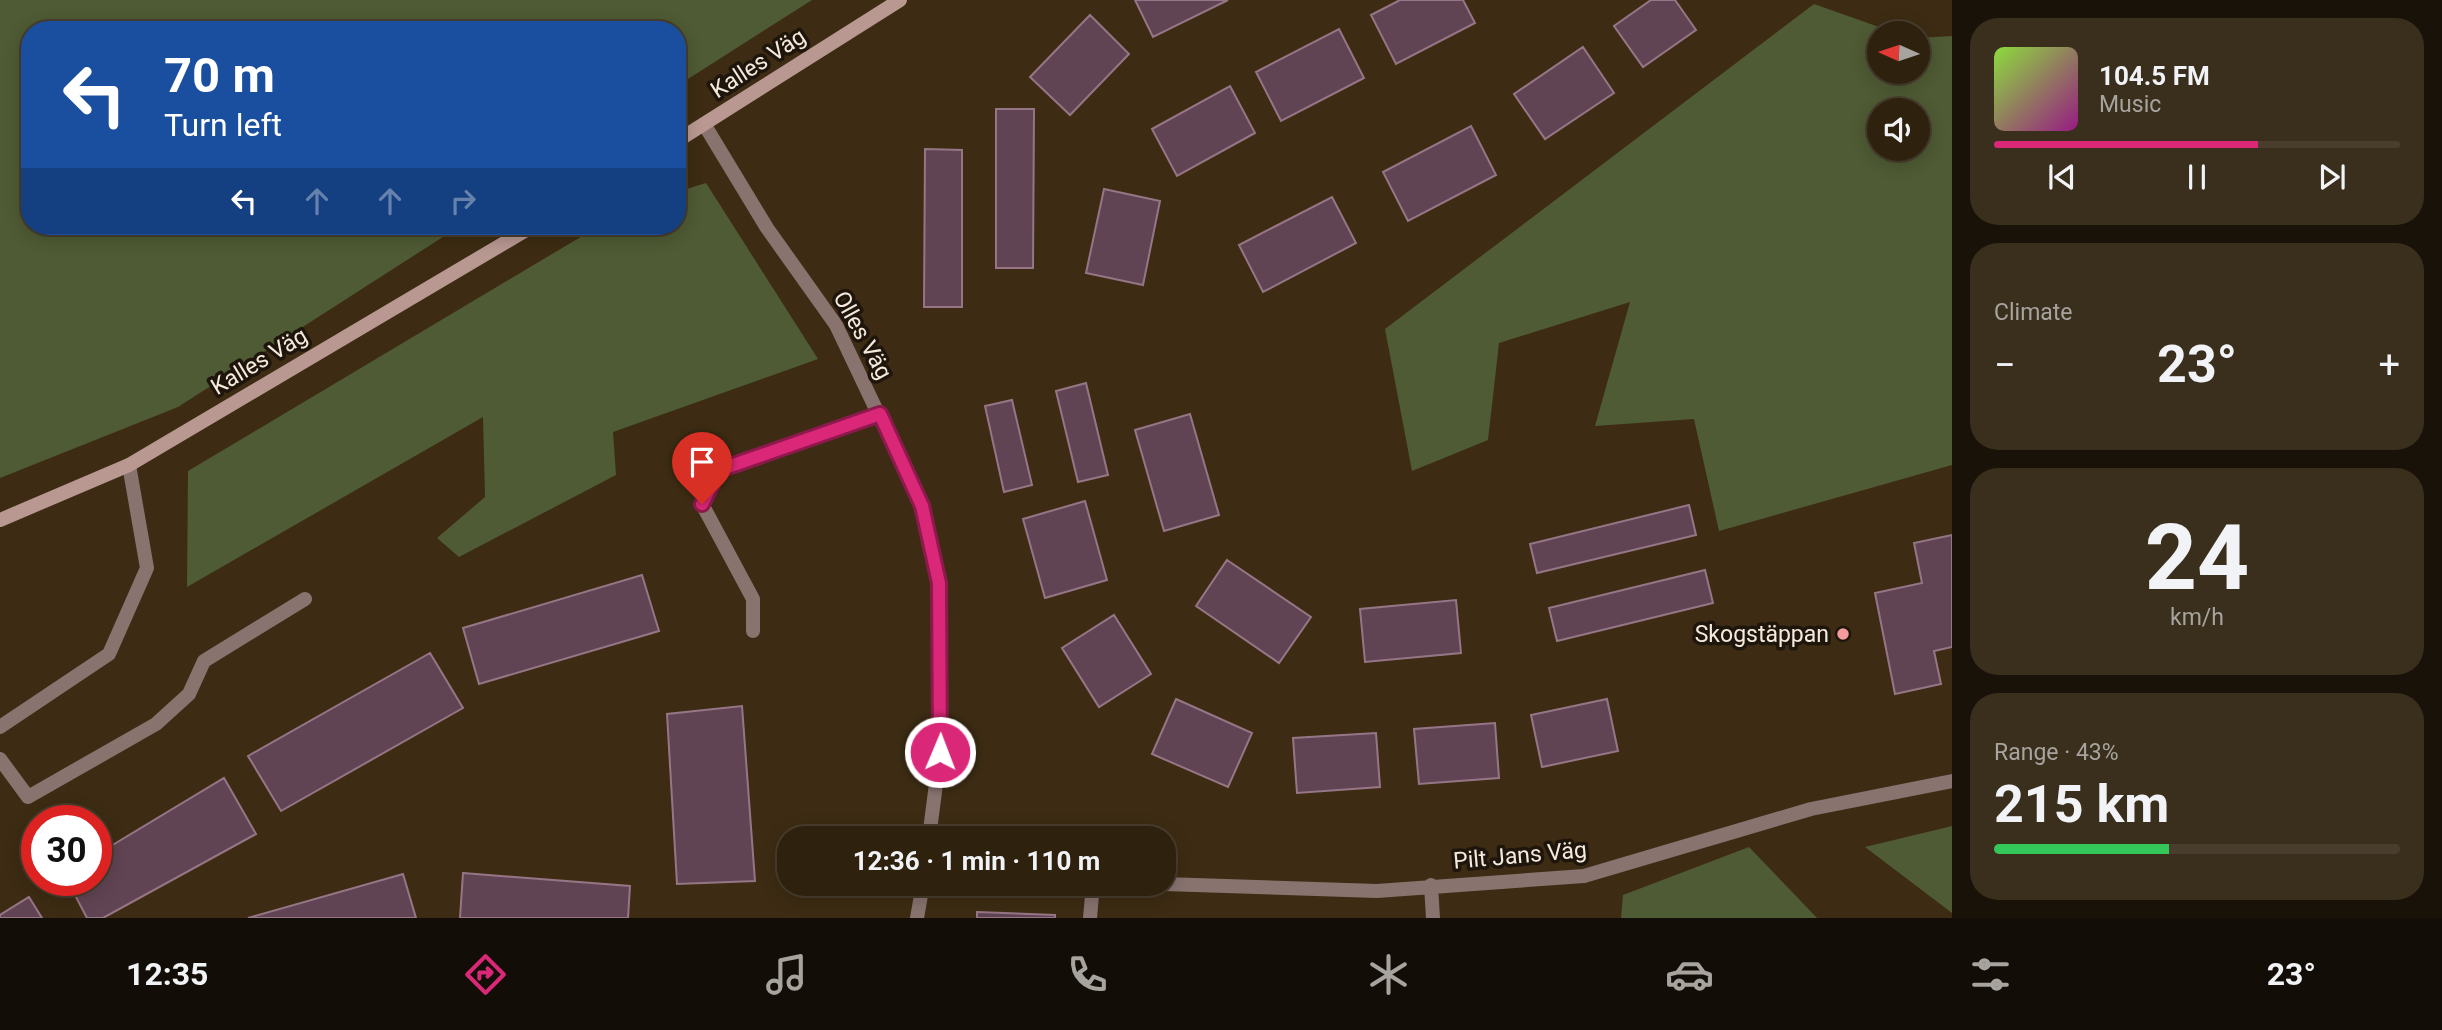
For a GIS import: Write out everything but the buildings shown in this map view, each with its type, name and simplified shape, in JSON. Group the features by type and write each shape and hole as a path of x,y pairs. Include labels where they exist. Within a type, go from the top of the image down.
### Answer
{"street":[{"name":"Kalles Väg","path":"686,135 900,0"},
{"name":"Olles Väg","path":"704,124 768,228 836,325 922,506 939,583 940,752 931,826"},
{"name":"Kalles Väg","path":"0,520 129,465 518,235"},
{"path":"753,631 753,599 702,504 719,470 880,414"},
{"path":"0,727 109,653 147,568 129,465"},
{"path":"0,759 29,797 156,723 189,694 204,661 305,599"},
{"name":"Pilt Jans Väg","path":"1176,884 1377,891 1431,885 1531,882 1584,876 1811,809 1952,781"},
{"path":"1431,885 1433,918"},
{"path":"917,918 921,896"},
{"path":"1090,918 1092,896"}],"green space":[{"path":"0,0 812,0 686,80 686,21 21,21 21,235 446,235 178,407 0,478"},
{"path":"1814,4 1867,23 1867,84 1930,84 1930,37 1952,36 1952,465 1719,531 1694,419 1595,426 1630,302 1499,343 1488,440 1412,471 1385,329"},
{"path":"706,183 818,359 613,432 616,475 459,557 437,538 485,497 483,417 187,587 188,471 584,235 686,235 686,189"},
{"path":"1952,826 1952,913 1865,847"},
{"path":"1749,847 1817,918 1621,918 1623,895"}],"place":[{"name":"Skogstäppan","path":"1843,634"}],"route":[{"path":"702,504 719,470 880,414 922,506 939,583 942,684 940,752"}]}
